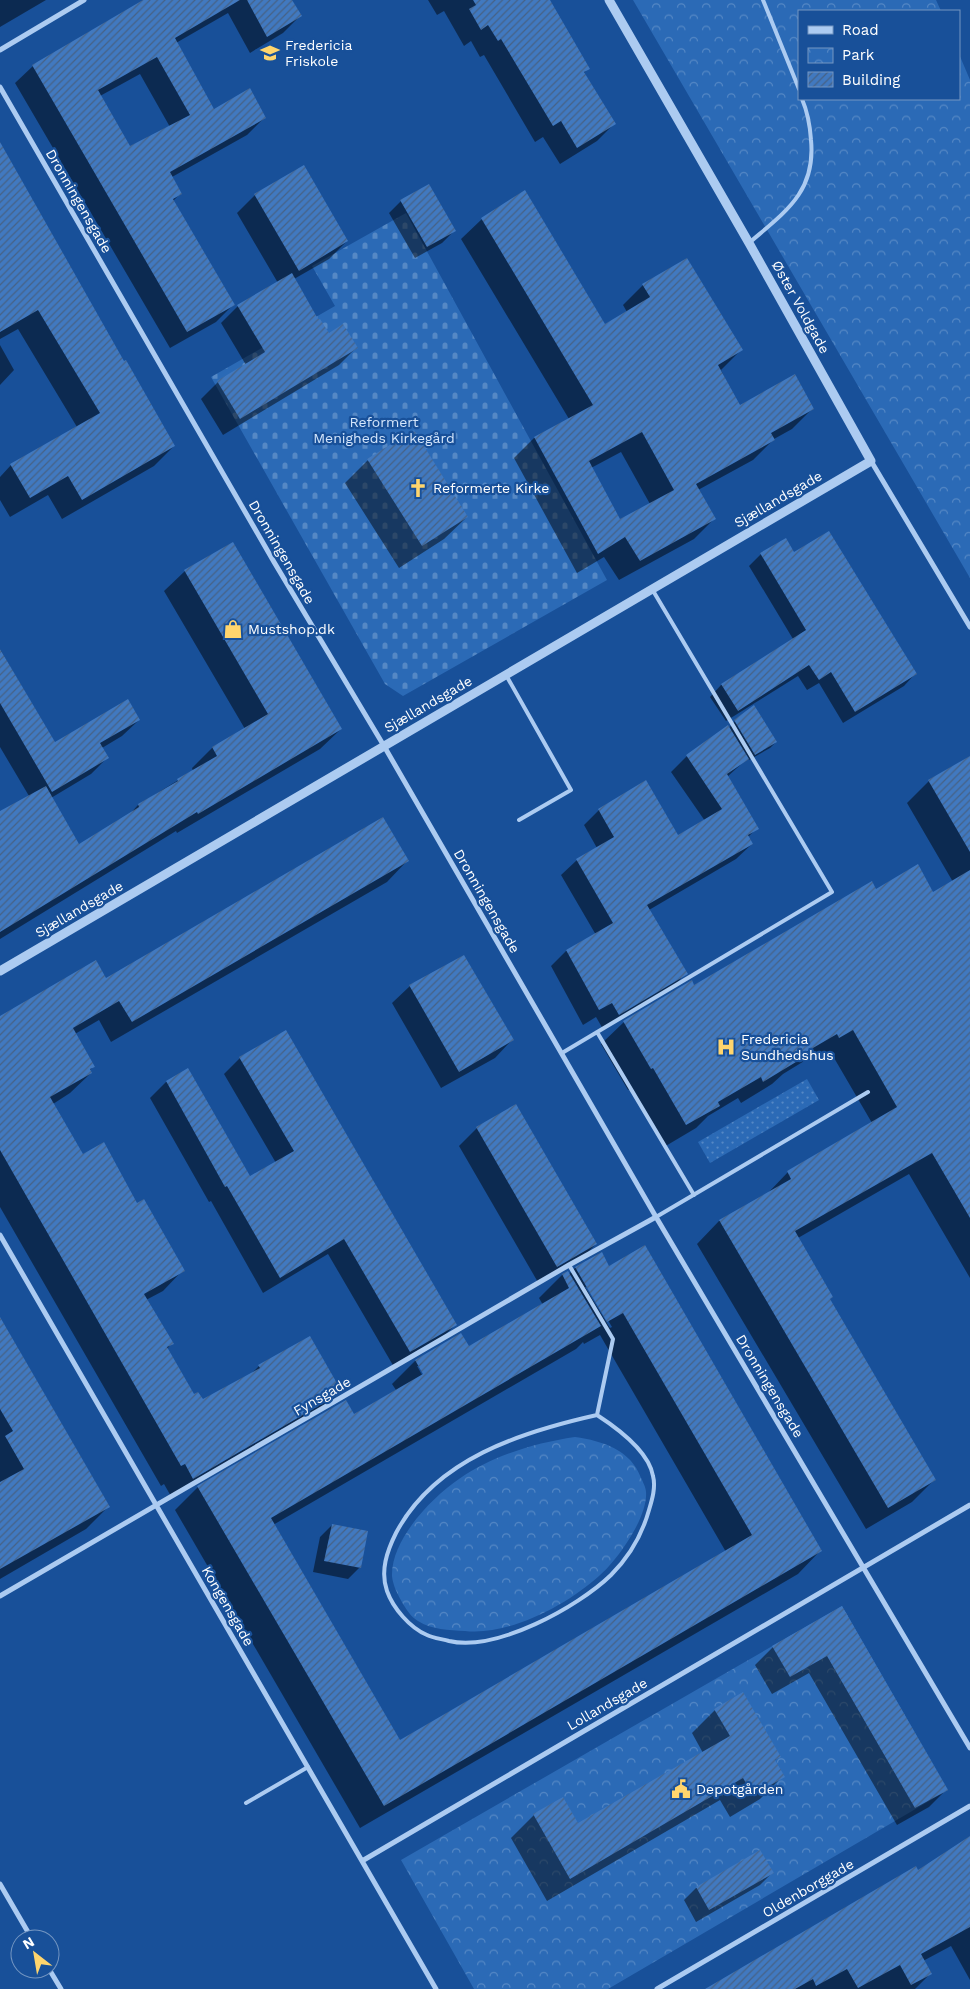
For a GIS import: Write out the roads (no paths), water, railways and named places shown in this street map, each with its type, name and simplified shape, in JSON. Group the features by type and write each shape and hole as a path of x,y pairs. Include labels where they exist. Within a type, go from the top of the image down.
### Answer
{"street":[{"path":"0,50 84,0"},
{"name":"Øster Voldgade","path":"609,0 749,243 871,461 970,627"},
{"name":"Dronningensgade","path":"0,87 274,562 384,746 656,1217 970,1748"},
{"name":"Sjællandsgade","path":"0,971 871,461"},
{"name":"Fynsgade","path":"0,1596 656,1217"},
{"name":"Kongensgade","path":"0,1235 436,1989"},
{"path":"864,1568 970,1505"},
{"name":"Lollandsgade","path":"362,1861 864,1568"},
{"name":"Oldenborggade","path":"657,1989 970,1806"},
{"path":"0,1884 26,1929"}],"lane":[{"path":"763,0 798,88"},
{"path":"749,243 783,214 805,186 813,158 809,116 802,100"},
{"path":"562,1053 832,892 652,589"},
{"path":"506,674 571,790 519,820"},
{"path":"597,1032 694,1195"},
{"path":"656,1217 868,1092"},
{"path":"569,1266 613,1339 598,1416"},
{"path":"598,1416 634,1444 654,1476 651,1503 644,1530 629,1553 611,1575 583,1598 554,1615 521,1630 484,1641 452,1642 426,1635 398,1614 386,1588 384,1567 389,1546 404,1517 423,1494 443,1477 480,1454 560,1424 598,1416"},
{"path":"246,1803 308,1767"}],"place":[{"name":"Fredericia Friskole","path":"270,53"},
{"name":"Reformerte Kirke","path":"418,488"},
{"name":"Mustshop.dk","path":"233,629"},
{"name":"Fredericia Sundhedshus","path":"726,1047"},
{"name":"Depotgården","path":"681,1789"}],"park label":[{"name":"Reformert Menigheds Kirkegård","path":"384,430"}]}
